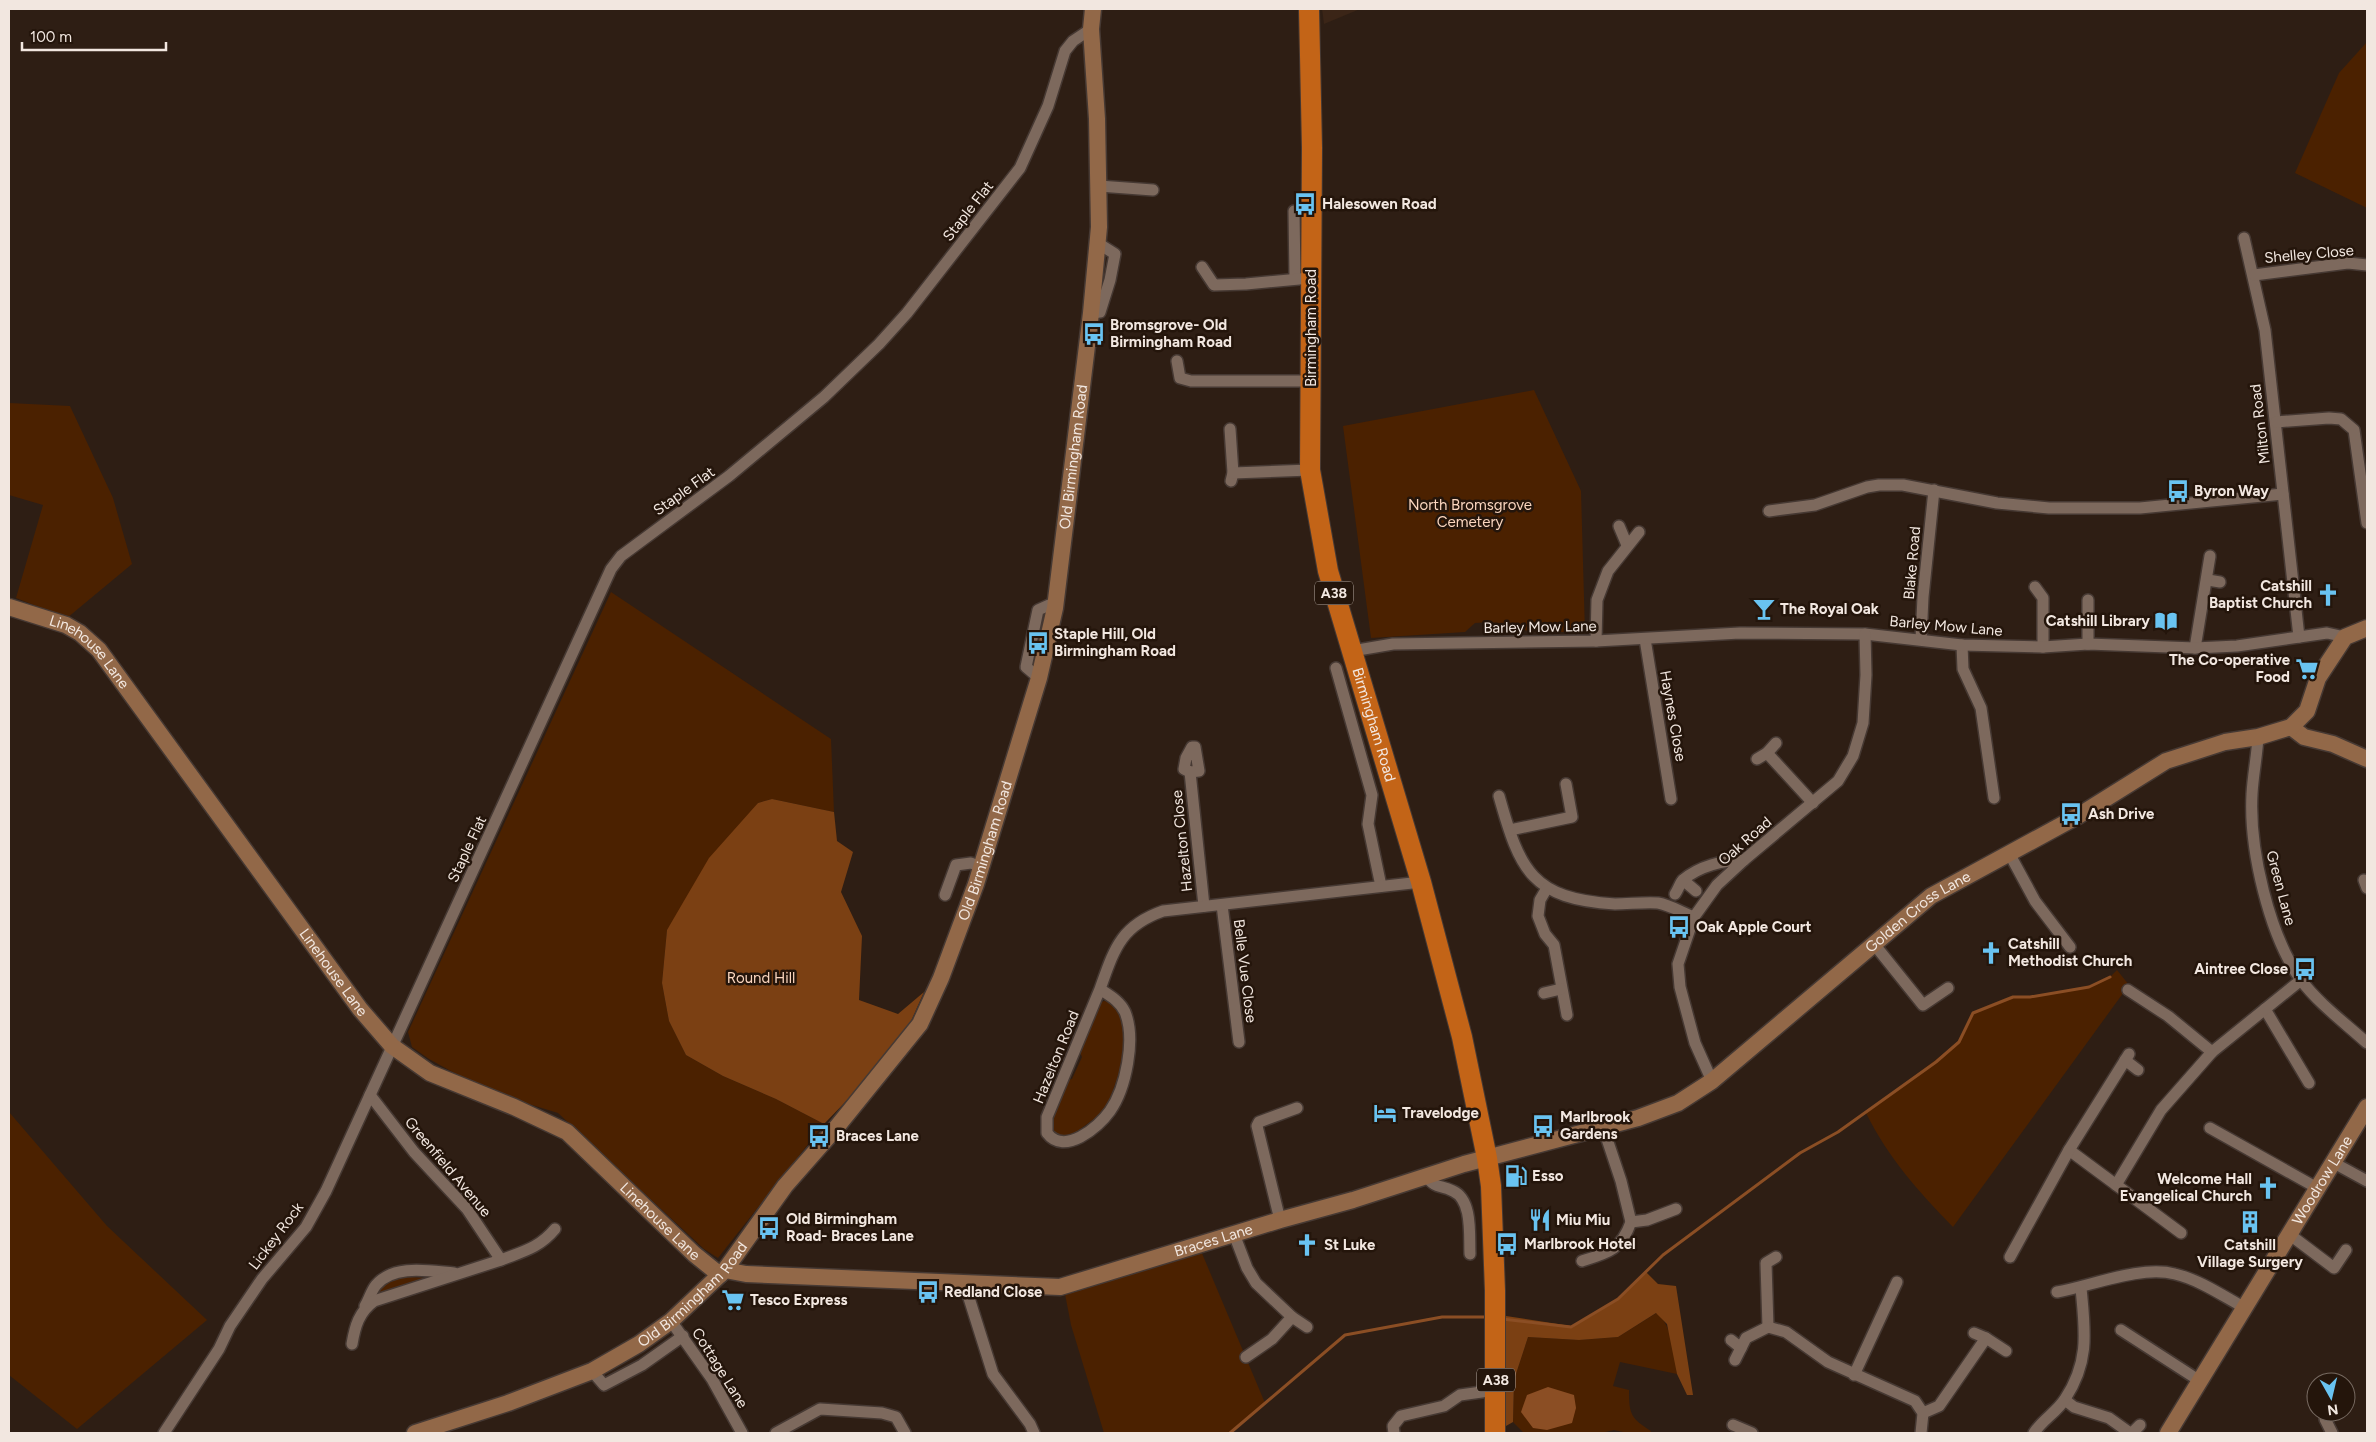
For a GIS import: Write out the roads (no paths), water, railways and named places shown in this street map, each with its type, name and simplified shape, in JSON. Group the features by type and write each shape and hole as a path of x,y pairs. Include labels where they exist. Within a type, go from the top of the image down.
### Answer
{"highway":[{"name":"Birmingham Road","path":"1309,9 1312,148 1302,278 1311,381 1310,470 1328,571 1421,882 1462,1037 1487,1158 1491,1186 1496,1317 1495,1433"}],"main road":[{"name":"Old Birmingham Road","path":"414,1433 508,1403 592,1372 639,1344 671,1321 722,1272 785,1186 836,1128 920,1024 941,978 981,867 1039,678 1055,608 1091,313 1096,242 1099,186 1091,30 1093,9"},
{"name":"Linehouse Lane","path":"9,607 66,625 80,633 99,650 360,1009 392,1046 430,1073 514,1107 567,1132 694,1254 722,1272"},
{"path":"2367,628 2345,637 2318,678 2307,711 2291,727 2304,737 2333,744 2367,759"},
{"name":"Golden Cross Lane","path":"1487,1158 1638,1118 1678,1103 1712,1081 1931,896 2078,816 2166,761 2225,742 2258,737 2291,727"},
{"name":"Woodrow Lane","path":"2168,1433 2367,1108"},
{"name":"Braces Lane","path":"722,1272 1060,1287 1487,1158"}],"street":[{"name":"Staple Flat","path":"392,1046 611,569 621,556 729,476 824,397 879,344 907,313 1020,168 1048,106 1065,51 1073,41 1091,30"},
{"path":"1099,186 1153,190"},
{"path":"1202,267 1214,284 1246,284 1302,278 1294,211"},
{"name":"Milton Road","path":"2244,238 2254,275 2265,330 2293,568 2299,637"},
{"name":"Shelley Close","path":"2254,275 2348,263 2367,265"},
{"path":"1177,361 1180,378 1191,382 1311,381"},
{"path":"2276,422 2329,418 2341,419 2354,430 2367,523"},
{"path":"1230,429 1232,477 1310,470"},
{"path":"1769,511 1816,505 1867,487 1879,485 1902,485 1997,503 2058,508 2140,508 2283,494"},
{"name":"Blake Road","path":"1921,639 1923,597 1934,490"},
{"path":"1619,526 1627,545"},
{"path":"1596,641 1597,600 1608,571 1639,532"},
{"path":"2195,648 2201,604 2208,580 2210,556"},
{"path":"2208,580 2220,582"},
{"path":"2034,587 2043,598 2043,647"},
{"path":"2088,600 2088,644"},
{"name":"Barley Mow Lane","path":"1352,651 1393,644 1596,641 1740,633 1865,634 1962,645 2043,647 2088,644 2195,648 2237,646 2327,633 2345,637"},
{"name":"Oak Road","path":"1712,1081 1695,1043 1680,987 1678,964 1694,917 1717,885 1838,781 1853,756 1860,735 1866,675 1865,634"},
{"name":"Haynes Close","path":"1645,639 1671,799"},
{"path":"1962,645 1963,669 1981,708 1994,798"},
{"path":"1336,668 1372,795 1368,824 1381,886"},
{"name":"Green Lane","path":"2258,737 2252,794 2254,841 2272,919 2281,944 2301,980 2367,1043"},
{"path":"1776,743 1762,756 1813,803"},
{"name":"Hazelton Close","path":"1190,772 1204,906"},
{"path":"1510,830 1572,817 1566,784"},
{"path":"1499,796 1516,849 1531,874 1547,888 1568,898 1582,901 1617,904 1659,903 1694,917"},
{"path":"2009,853 2035,901 2070,947"},
{"path":"1675,894 1683,880 1724,860 1744,860"},
{"path":"945,895 956,865 971,863 981,867"},
{"path":"1683,880 1696,891"},
{"name":"Hazelton Road","path":"1100,989 1116,1000 1125,1012 1129,1031 1130,1055 1121,1086 1110,1111 1091,1130 1072,1141 1060,1142 1047,1133 1047,1117 1113,953 1134,925 1164,911 1421,882"},
{"path":"1547,888 1540,900 1538,916 1545,934 1554,945 1567,1015"},
{"name":"Belle Vue Close","path":"1222,905 1239,1042"},
{"path":"2053,945 2063,938"},
{"path":"1874,944 1923,1005 1948,988"},
{"path":"2116,1185 2161,1110 2212,1052 2301,980"},
{"path":"1544,993 1561,989"},
{"path":"2128,990 2168,1016 2212,1052"},
{"path":"2265,1009 2309,1083"},
{"name":"Lickey Rock","path":"164,1433 195,1388 236,1318 262,1279 306,1227 326,1191 392,1046"},
{"path":"2010,1257 2069,1150 2127,1057 2138,1070"},
{"name":"Greenfield Avenue","path":"370,1095 414,1152 467,1210 501,1260"},
{"path":"1280,1220 1257,1126 1266,1117 1297,1108"},
{"path":"1582,1261 1610,1252 1626,1237 1631,1222 1621,1181 1603,1127"},
{"path":"2210,1128 2319,1189"},
{"path":"2069,1150 2180,1233"},
{"path":"2334,1163 2367,1181"},
{"path":"1426,1176 1434,1185 1454,1191 1463,1200 1467,1211 1470,1254"},
{"path":"1631,1222 1647,1220 1676,1209"},
{"path":"365,1308 374,1301 462,1274 533,1248 544,1241 555,1229"},
{"path":"1234,1234 1247,1268 1256,1283 1292,1317 1307,1326"},
{"path":"2289,1234 2334,1268 2346,1250"},
{"path":"1766,1260 1768,1327"},
{"path":"352,1344 355,1326 374,1287 386,1276 409,1271 462,1274"},
{"path":"2057,1292 2140,1273 2174,1273 2199,1282 2245,1308"},
{"path":"1854,1375 1897,1282"},
{"path":"968,1283 969,1298 993,1374 1030,1424 1034,1433"},
{"path":"2034,1433 2065,1400 2081,1365 2085,1350 2081,1288"},
{"path":"1246,1357 1272,1339 1292,1317"},
{"name":"Cottage Lane","path":"671,1321 712,1379 742,1433"},
{"path":"1736,1360 1746,1338 1768,1327 1786,1332 1828,1362 1915,1401 1923,1413 1921,1433"},
{"path":"2121,1330 2200,1381"},
{"path":"1974,1333 1986,1338 2006,1351"},
{"path":"592,1372 604,1385 642,1365 683,1336"},
{"path":"1923,1413 1939,1406 1986,1338"},
{"path":"1731,1340 1741,1348"},
{"path":"1394,1433 1393,1426 1401,1416 1444,1406 1460,1395 1496,1390"},
{"path":"2065,1400 2074,1407 2109,1418 2134,1431"},
{"path":"776,1433 820,1409 882,1413 896,1417 905,1433"},
{"path":"1733,1425 1752,1433"}],"waterway":[{"path":"1502,1319 1571,1327 1618,1299 1663,1255 1800,1153 1838,1132 1936,1062 1959,1042 1973,1013 2013,997 2030,997 2089,987 2110,977"},
{"path":"1230,1433 1345,1335 1442,1317 1489,1317"}],"place":[{"name":"Halesowen Road","path":"1305,204"},
{"name":"Bromsgrove- Old Birmingham Road","path":"1094,334"},
{"name":"Byron Way","path":"2178,491"},
{"name":"Catshill Baptist Church","path":"2328,595"},
{"name":"The Royal Oak","path":"1764,609"},
{"name":"Catshill Library","path":"2166,621"},
{"name":"Staple Hill, Old Birmingham Road","path":"1038,643"},
{"name":"The Co-operative Food","path":"2307,669"},
{"name":"Ash Drive","path":"2071,814"},
{"name":"Oak Apple Court","path":"1679,927"},
{"name":"Catshill Methodist Church","path":"1991,953"},
{"name":"Aintree Close","path":"2305,969"},
{"name":"Travelodge","path":"1385,1113"},
{"name":"Marlbrook Gardens","path":"1543,1126"},
{"name":"Braces Lane","path":"819,1136"},
{"name":"Esso","path":"1516,1176"},
{"name":"Welcome Hall Evangelical Church","path":"2268,1188"},
{"name":"Miu Miu","path":"1540,1220"},
{"name":"Catshill Village Surgery","path":"2250,1222"},
{"name":"Old Birmingham Road- Braces Lane","path":"769,1228"},
{"name":"Marlbrook Hotel","path":"1507,1244"},
{"name":"St Luke","path":"1307,1245"},
{"name":"Redland Close","path":"928,1292"},
{"name":"Tesco Express","path":"733,1300"}],"park label":[{"name":"North Bromsgrove Cemetery","path":"1470,514"},
{"name":"Round Hill","path":"761,978"}]}
